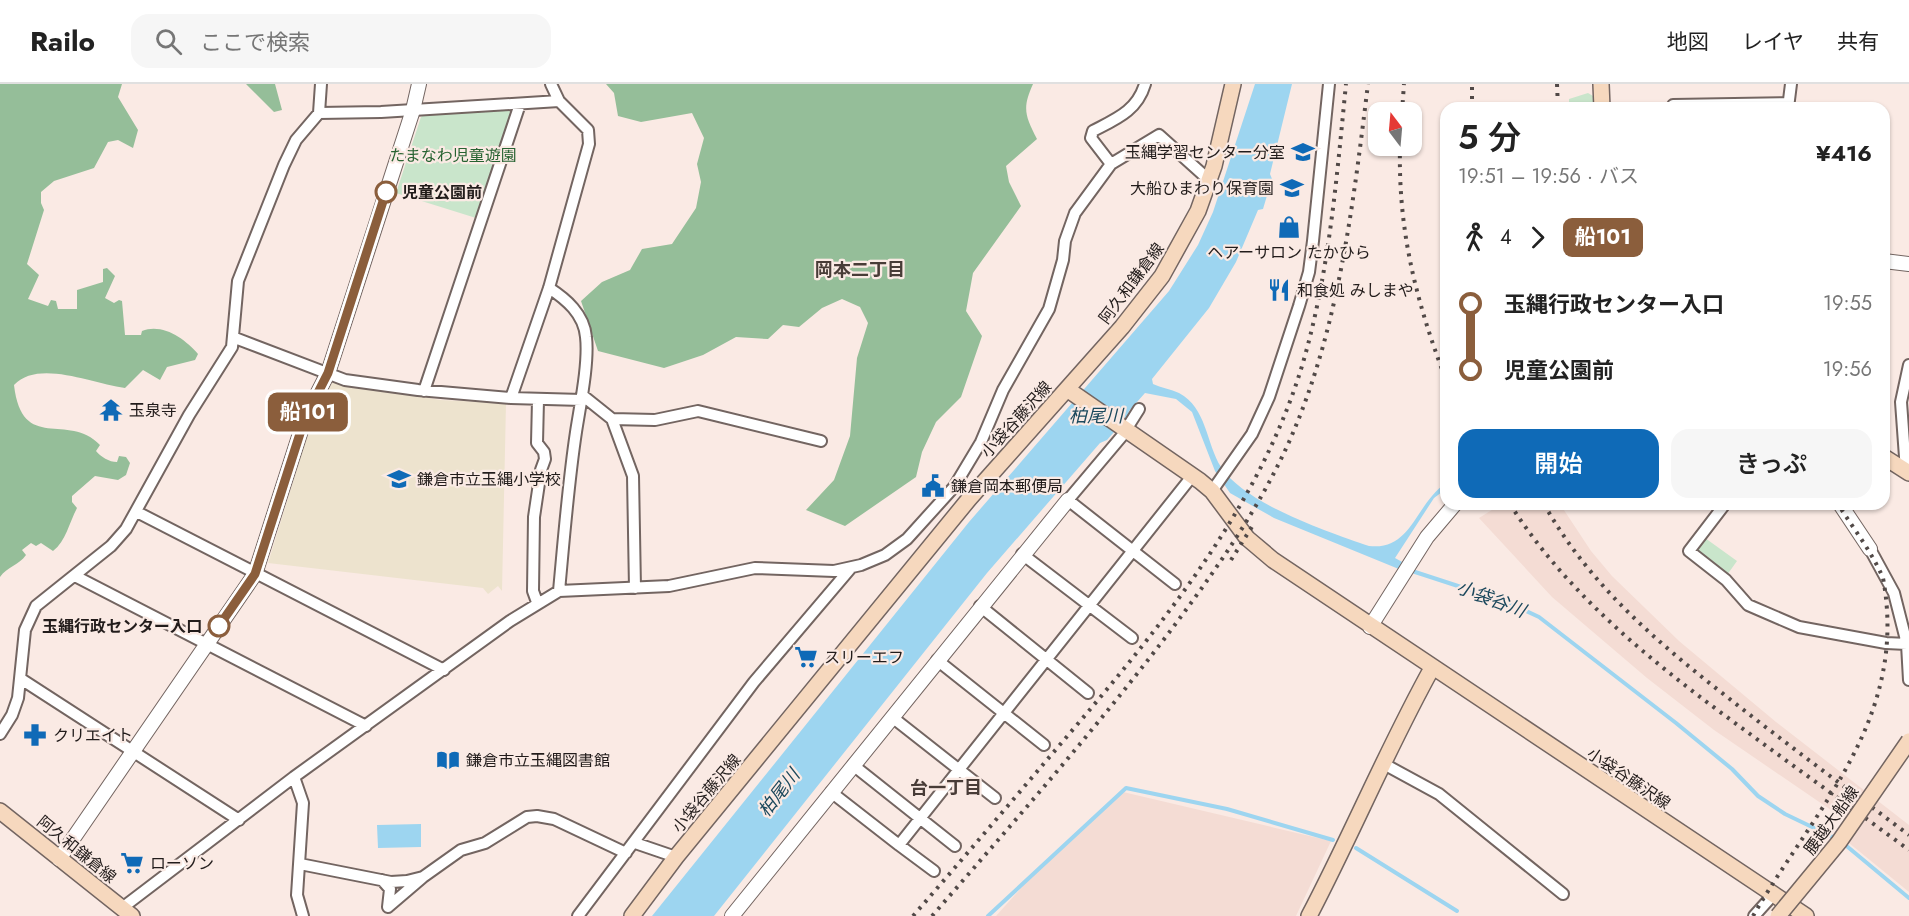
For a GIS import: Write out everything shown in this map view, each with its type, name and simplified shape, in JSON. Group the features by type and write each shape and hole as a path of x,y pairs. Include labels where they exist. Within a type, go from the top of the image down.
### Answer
{"main road":[{"name":"阿久和鎌倉線","path":"1067,388 1162,276 1198,211 1209,180 1233,84"},
{"path":"1601,84 1602,102"},
{"name":"小袋谷藤沢線","path":"632,916 676,857 982,484 1067,388 1193,475 1215,486 1247,538 1273,560 1798,914"},
{"path":"1890,461 1907,472"},
{"path":"1309,916 1407,712 1432,668"},
{"name":"腰越大船線","path":"1778,916 1839,842 1909,741"},
{"name":"阿久和鎌倉線","path":"0,811 127,912"}],"street":[{"path":"0,734 12,715 21,679 23,643 29,618 45,598 111,546 137,512 183,425 232,347 235,338 235,296 251,244 296,140 319,112 321,84"},
{"path":"59,859 255,574 305,418 328,373 413,110 419,84"},
{"path":"511,398 549,288 589,144 588,130 559,101 551,84"},
{"path":"1111,165 1091,138 1092,131 1123,116 1137,103 1145,84"},
{"path":"1215,486 1252,434 1269,397 1309,272 1329,84"},
{"path":"1789,102 1791,84"},
{"path":"319,112 413,110 559,101"},
{"path":"424,391 520,104"},
{"path":"127,912 294,777 537,602 559,591 669,586 755,568 834,572 850,569 885,555 907,539 963,473 981,442 1003,390 1049,309 1063,260 1065,241 1076,213 1111,165 1159,135 1209,180"},
{"path":"1890,262 1909,264"},
{"path":"549,288 565,298 575,310 584,327 586,337 582,398 565,521 559,591"},
{"path":"235,338 345,380 424,391 511,398 538,400 582,398 612,419 655,420 698,411 821,441"},
{"path":"1907,472 1901,402 1909,365"},
{"path":"537,602 533,591 534,517 541,470 545,459 544,452 537,443 538,400"},
{"path":"732,916 1139,409"},
{"path":"612,419 633,476 635,588"},
{"path":"963,473 982,484"},
{"path":"899,845 1193,475"},
{"path":"1068,500 1174,584"},
{"path":"1370,627 1427,537 1450,510"},
{"path":"1720,510 1689,550 1726,580 1748,605 1799,627 1886,643 1907,644"},
{"path":"1844,510 1870,549 1894,593 1907,644 1909,680"},
{"path":"137,512 444,670"},
{"path":"1022,554 1132,638"},
{"path":"578,916 754,682 850,569"},
{"path":"75,576 366,726"},
{"path":"980,606 1088,693"},
{"path":"937,660 1044,745"},
{"path":"21,679 239,820"},
{"path":"892,717 995,798"},
{"path":"1384,764 1439,794 1563,894"},
{"path":"853,765 955,846"},
{"path":"294,777 301,791 303,803 297,895 303,916"},
{"path":"831,792 934,871"},
{"path":"382,880 390,889 388,907 423,877 461,850 485,843 527,817 554,819 626,853"},
{"path":"635,843 676,857"},
{"path":"300,864 382,880 407,881 423,877"},
{"path":"1754,916 1773,895"}],"shaded area":[{"name":"鎌倉市立玉縄小学校","path":"333,381 440,400 506,403 502,591 498,586 488,594 483,588 268,563 310,427"},
{"path":"1492,510 1564,510 1591,551 1612,576 1679,641 1776,722 1909,825 1909,892 1838,834 1847,821 1714,730 1647,678 1552,597 1479,518"},
{"path":"1123,792 1331,841 1296,916 996,916 1041,866"}],"green space":[{"path":"0,84 122,84 118,97 138,130 133,148 118,140 108,142 94,168 54,181 41,192 41,203 44,210 27,264 39,275 28,299 48,306 51,300 56,301 58,309 77,309 77,290 103,282 103,269 107,268 115,276 105,298 114,303 122,301 125,335 141,335 142,331 150,329 166,331 187,343 198,354 195,360 167,367 160,380 143,370 125,388 51,373 37,374 14,385 19,406 26,419 36,425 87,435 100,445 96,451 103,457 117,462 119,456 126,457 130,463 126,475 118,480 95,476 72,496 72,502 77,508 64,537 53,551 41,543 36,546 31,543 22,550 26,555 0,577"},
{"path":"246,84 275,84 282,110 274,112"},
{"path":"606,84 1033,84 1027,99 1026,112 1037,139 1006,166 1009,182 1021,206 973,273 966,311 982,336 961,397 936,422 922,452 916,477 845,526 806,510 834,480 850,436 857,358 868,323 860,307 842,299 822,308 799,327 783,325 768,339 736,337 703,355 664,368 598,351 581,301 602,282 630,270 642,249 672,244 696,208 701,182 697,164 704,138 692,113 641,122 618,116 614,93"},
{"path":"1588,93 1593,96 1594,102 1569,102 1569,99"},
{"name":"たまなわ児童遊園","path":"509,110 511,113 476,218 396,193 421,117 427,113"},
{"path":"1705,538 1737,561 1727,575 1697,555 1696,549"}],"water":[{"name":"柏尾川","path":"1255,84 1292,84 1270,174 1272,179 1263,209 1258,210 1236,262 1209,308 1152,379 1153,384 1179,393 1195,408 1201,417 1216,458 1233,480 1248,493 1268,505 1310,525 1369,546 1383,546 1404,534 1440,488 1440,494 1434,498 1395,558 1415,569 1411,574 1274,518 1230,493 1215,471 1192,412 1176,399 1145,393 1107,440 1100,443 987,573 714,916 652,916 969,522 1169,291 1198,245 1213,212"},
{"path":"421,824 421,847 378,848 377,825"}],"waterway":[{"name":"小袋谷川","path":"1409,570 1507,602 1539,617 1676,723 1732,769 1758,796 1785,814 1837,839"},
{"path":"988,916 1126,788 1227,809 1333,840"},
{"name":"小袋谷川","path":"1843,843 1909,898"},
{"path":"1356,848 1457,911"}],"railway":[{"path":"913,916 1129,663 1202,566 1263,463 1287,409 1306,352 1314,319 1332,219 1346,84"},
{"path":"932,916 1082,741 1168,634 1234,541 1277,468 1306,399 1332,311 1350,221 1368,84"},
{"path":"1403,102 1404,84"},
{"path":"1472,84 1472,102"},
{"path":"1557,84 1558,102"},
{"path":"1400,156 1402,207 1411,265 1440,364"},
{"path":"1514,510 1560,571 1619,630 1651,658 1909,850"},
{"path":"1548,510 1582,561 1604,587 1652,635 1704,679 1909,835"},
{"path":"1753,916 1829,798 1851,759 1870,718 1883,675 1887,628 1883,578 1868,549 1842,510"},
{"path":"1231,560 1255,522"}],"bus line":[{"name":"船101","path":"219,626 255,574 305,418 328,373 386,192"}],"place":[{"name":"玉縄学習センター分室","path":"1303,152"},
{"name":"大船ひまわり保育園","path":"1292,188"},
{"name":"児童公園前","path":"386,192"},
{"name":"ヘアーサロン たかひら","path":"1289,227"},
{"name":"和食処 みしまや","path":"1279,290"},
{"name":"玉泉寺","path":"111,410"},
{"name":"鎌倉市立玉縄小学校","path":"399,479"},
{"name":"鎌倉岡本郵便局","path":"933,486"},
{"name":"玉縄行政センター入口","path":"219,626"},
{"name":"スリーエフ","path":"806,657"},
{"name":"クリエイト","path":"35,735"},
{"name":"鎌倉市立玉縄図書館","path":"448,760"},
{"name":"ローソン","path":"132,863"}],"district":[{"name":"岡本二丁目","path":"860,270"},
{"name":"台一丁目","path":"946,788"}]}
